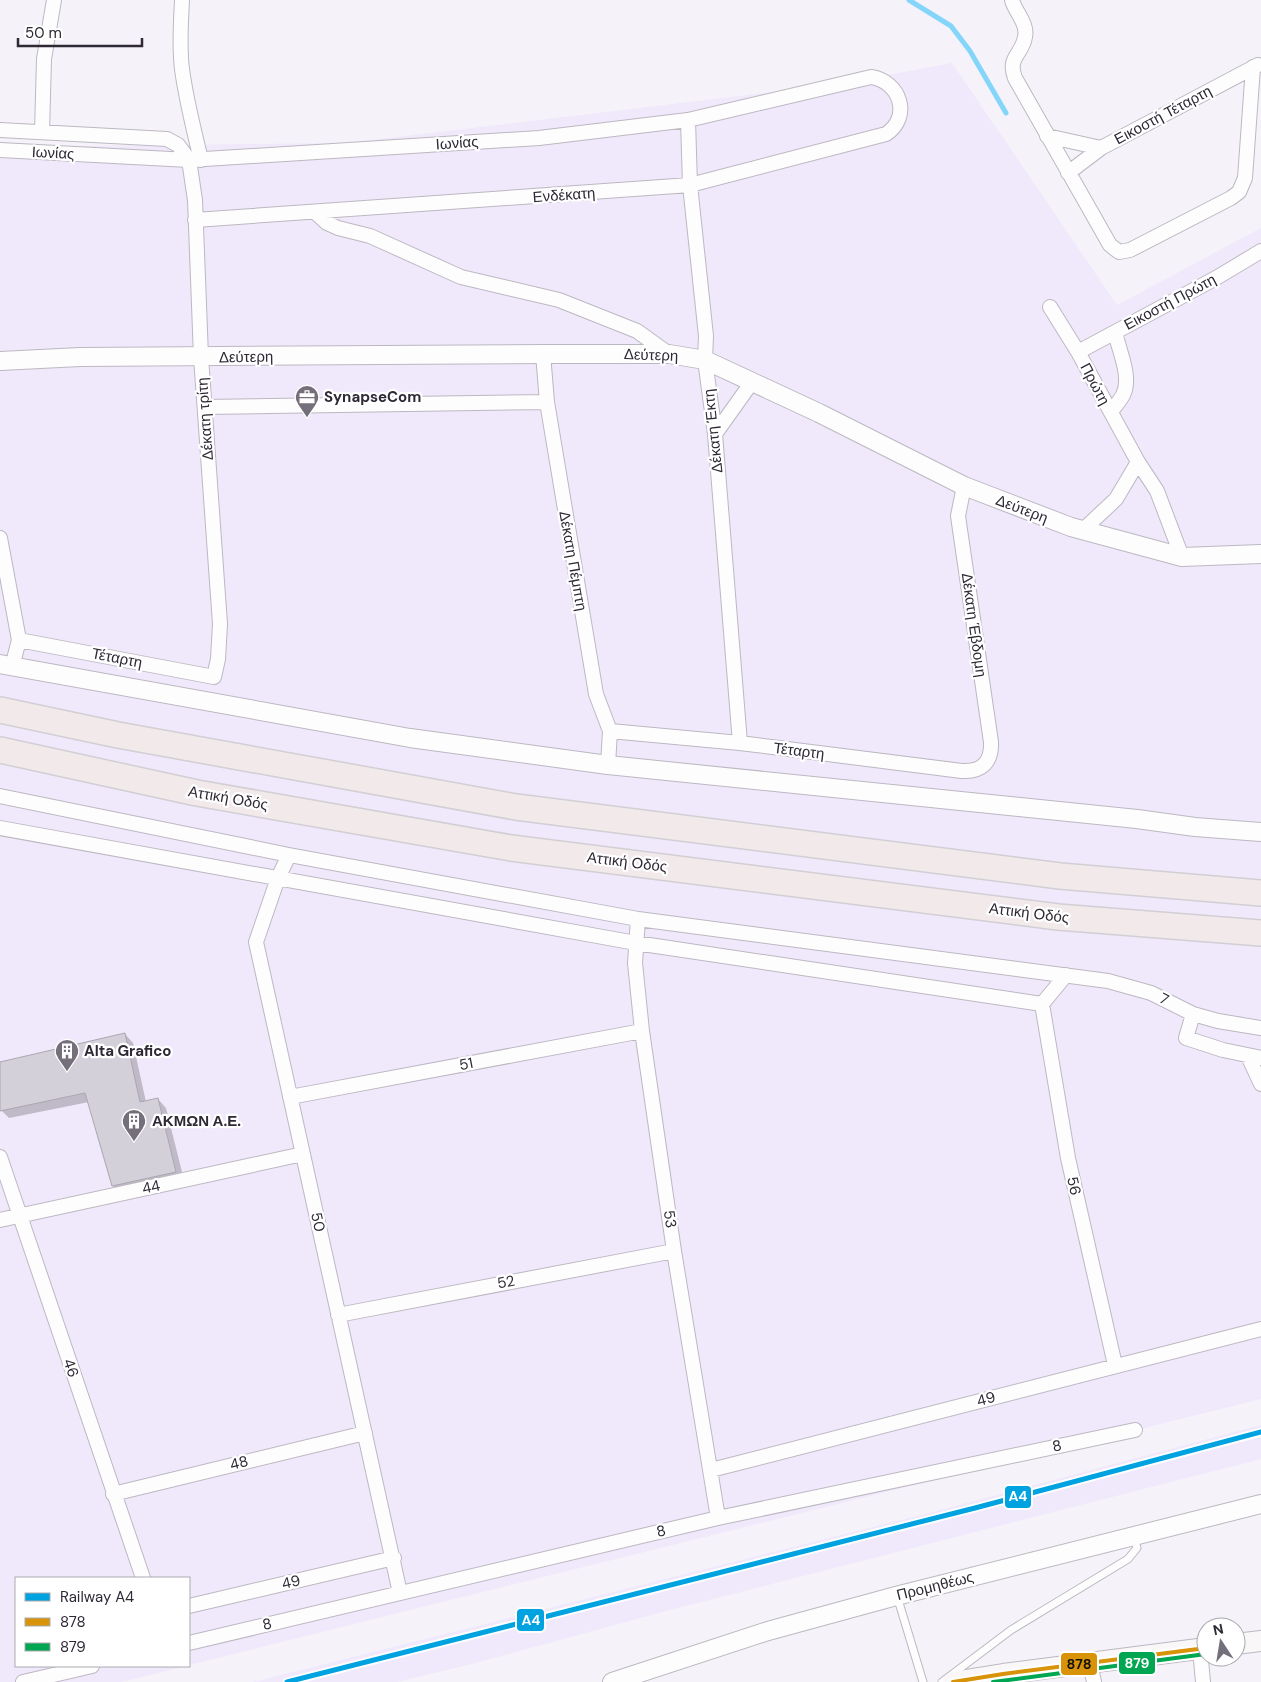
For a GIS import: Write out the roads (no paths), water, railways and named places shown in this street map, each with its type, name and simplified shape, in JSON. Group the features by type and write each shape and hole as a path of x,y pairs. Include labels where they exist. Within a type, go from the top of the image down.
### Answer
{"highway":[{"path":"0,710 118,735 516,808 1060,876 1261,893"},
{"name":"Αττική Οδός","path":"0,750 197,793 511,848 1058,917 1261,933"}],"main road":[{"path":"1246,1643 1261,1641"},
{"path":"953,1682 1092,1672 1196,1650"}],"street":[{"path":"42,132 44,59 54,0"},
{"name":"Δέκατη τρίτη","path":"182,0 180,43 195,160 201,357 220,624 219,652 214,676"},
{"path":"1012,0 1025,27 1026,37 1012,63 1012,71 1110,245 1119,252 1130,250 1231,198 1239,192 1245,178 1257,65"},
{"name":"Εικοστή Τέταρτη","path":"1068,173 1101,148 1257,65"},
{"name":"Ιωνίας","path":"0,150 195,160 539,138 688,120 871,77 884,81 891,86 898,100"},
{"name":"Ενδέκατη","path":"196,220 690,185 886,134 898,123 900,116 898,100"},
{"name":"Δέκατη Έκτη","path":"688,120 690,185 706,336 705,360 714,434 740,743"},
{"path":"0,130 168,139 195,160"},
{"path":"1047,136 1101,148"},
{"path":"316,213 327,223 338,228 370,236 461,277 568,303 637,331 669,354"},
{"name":"Εικοστή Πρώτη","path":"1078,352 1216,278 1261,251"},
{"name":"Πρώτη","path":"1050,307 1078,352 1138,462 1157,491 1182,557"},
{"path":"1110,412 1122,396 1126,386 1115,332"},
{"name":"Δέκατη Πέμπτη","path":"544,354 546,402 596,694 610,730 608,765"},
{"name":"Δεύτερη","path":"0,361 80,357 669,354 705,360 964,486 1071,527 1182,557 1261,554"},
{"path":"714,434 752,382"},
{"path":"205,407 546,402"},
{"path":"1083,530 1116,499 1138,462"},
{"name":"Δέκατη Έβδομη","path":"964,486 958,516 991,742 991,751 986,763"},
{"path":"0,538 19,640 6,665 410,738 608,765 1137,819 1195,827 1261,832"},
{"name":"Τέταρτη","path":"19,640 214,676"},
{"name":"Τέταρτη","path":"610,730 740,743 962,771 972,771 986,763"},
{"name":"7","path":"0,796 289,855 638,919 1066,975 1129,985 1151,992 1193,1014 1218,1021 1261,1028"},
{"path":"0,828 636,943 1042,1004 1066,975"},
{"name":"50","path":"289,855 278,878 256,942 338,1315 394,1558 400,1593"},
{"name":"53","path":"638,919 635,964 642,1031 674,1251 718,1518"},
{"name":"56","path":"1042,1004 1068,1158 1115,1365"},
{"path":"1193,1014 1186,1038 1254,1057 1261,1084"},
{"name":"51","path":"290,1097 642,1031"},
{"name":"44","path":"0,1220 303,1154"},
{"name":"46","path":"0,1156 143,1577"},
{"name":"52","path":"338,1315 674,1251"},
{"name":"49","path":"711,1470 1261,1328"},
{"name":"8","path":"190,1643 718,1518 1135,1430"},
{"name":"48","path":"113,1494 365,1433"},
{"name":"Προμηθέως","path":"612,1682 768,1631 896,1596 1261,1504"},
{"name":"49","path":"190,1606 394,1558"},
{"path":"23,1682 88,1667"},
{"path":"1203,1667 1203,1682"}],"lane":[{"path":"942,1682 1011,1630 1128,1559 1137,1548 1134,1536"},
{"path":"896,1596 923,1682"}],"waterway":[{"path":"909,0 951,26 970,51 1006,113"}],"rail line":[{"name":"A4","path":"287,1682 975,1508 1261,1432"}],"place":[{"name":"SynapseCom","path":"307,418"},
{"name":"Alta Grafico","path":"67,1072"},
{"name":"ΑΚΜΩΝ Α.Ε.","path":"134,1142"}]}
